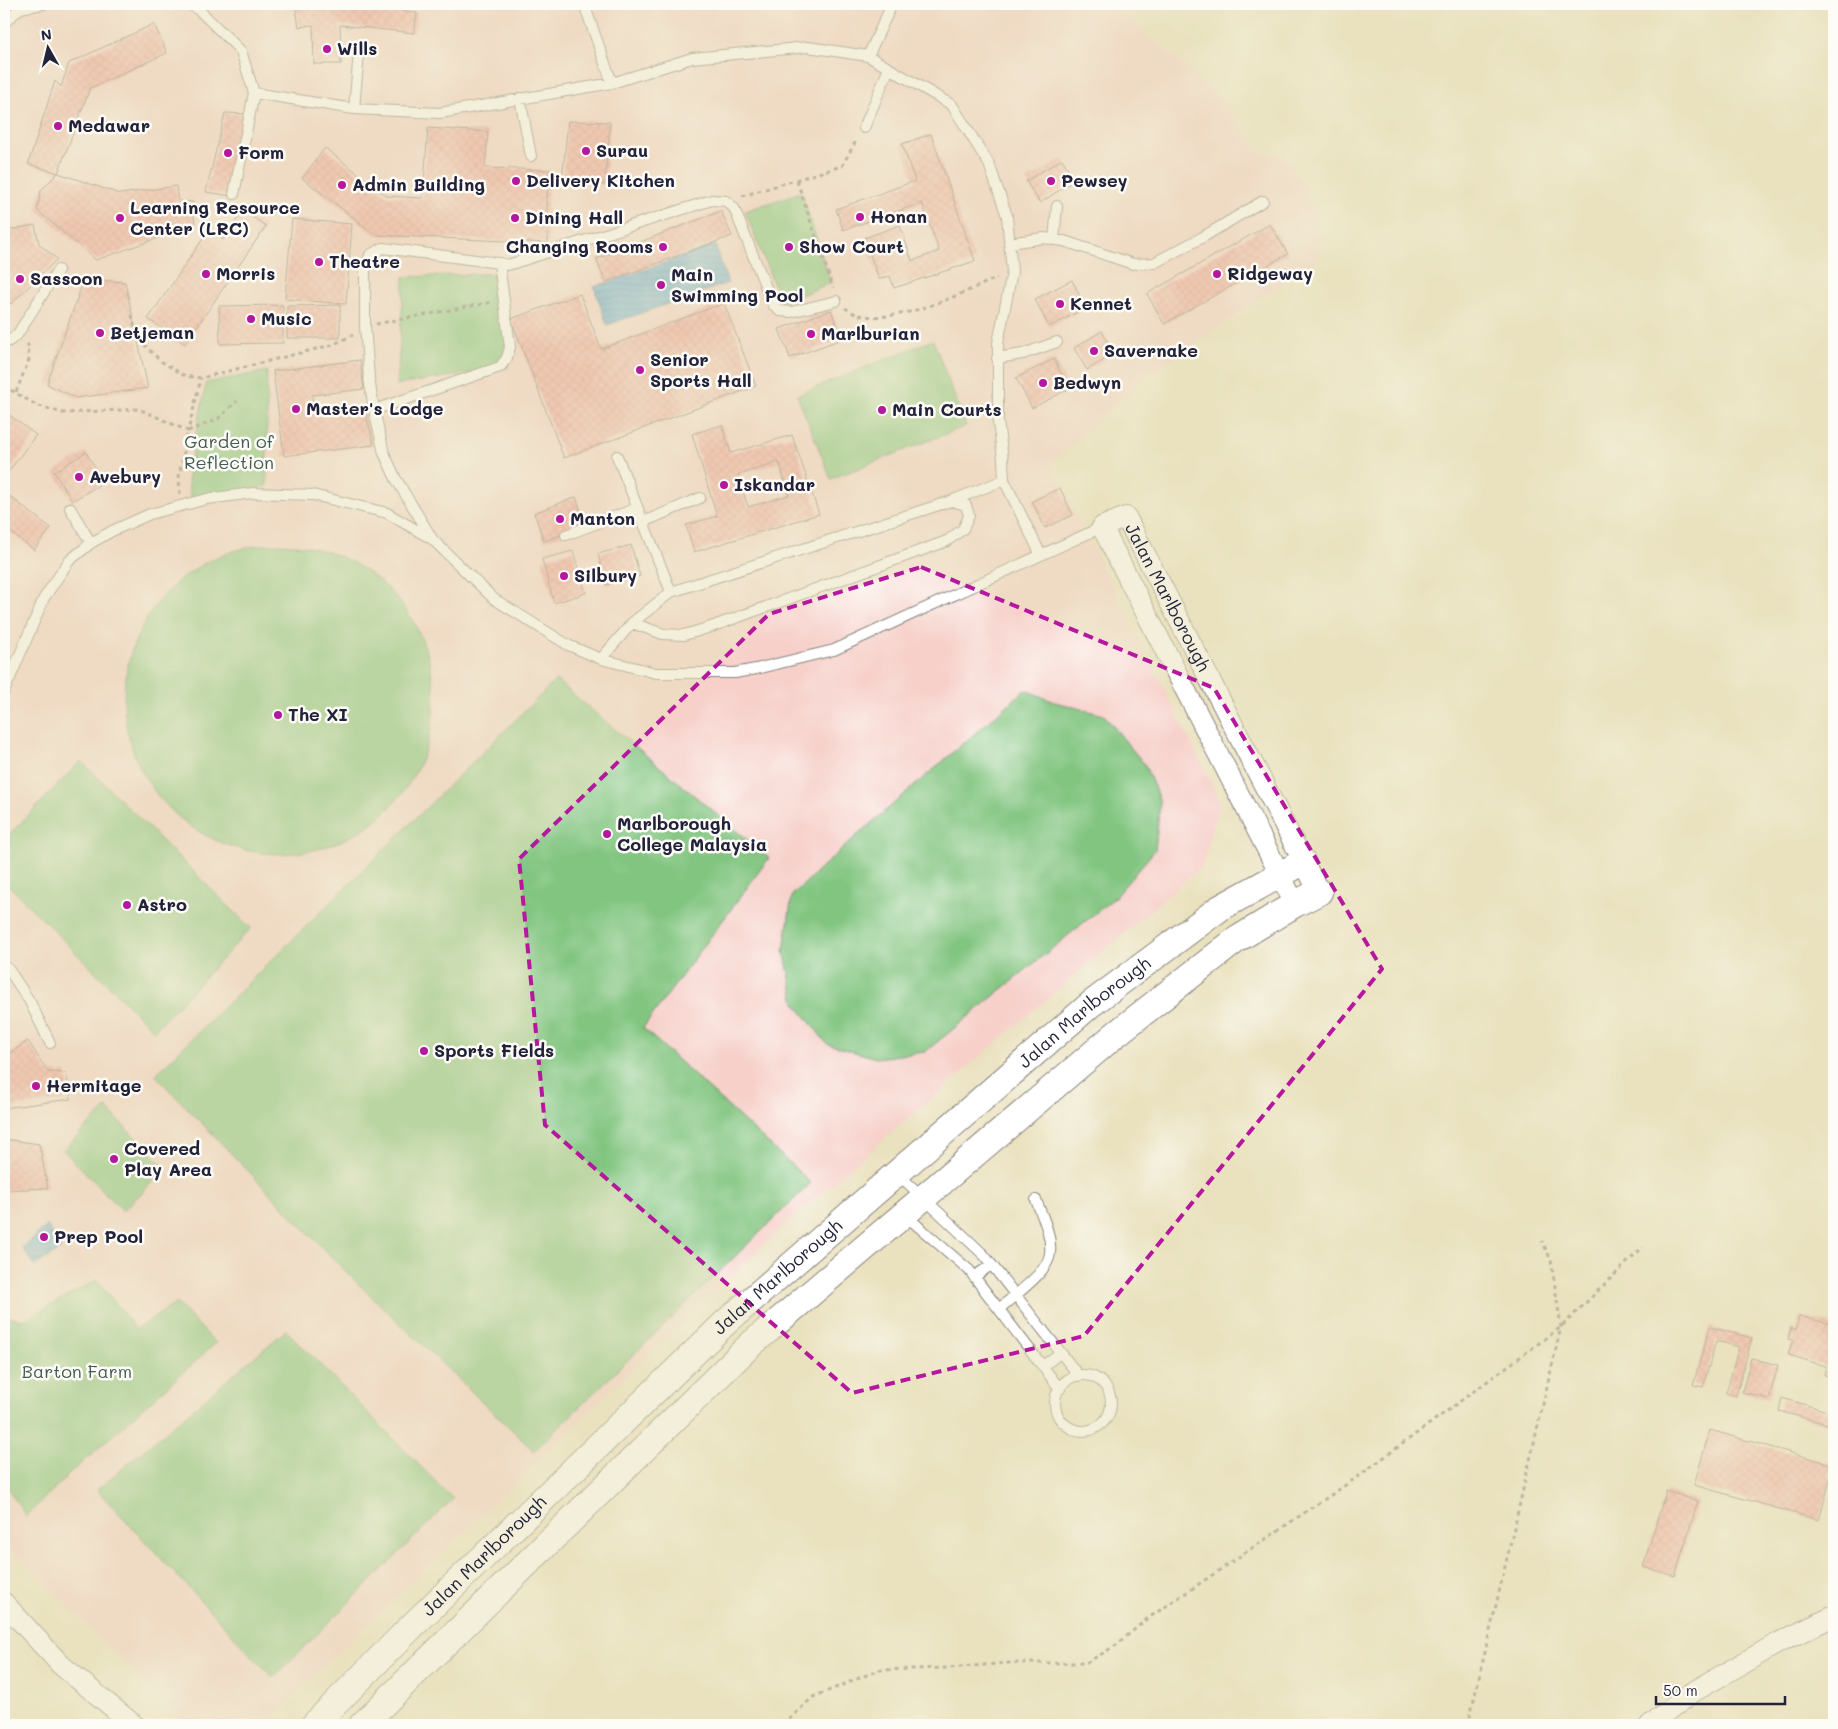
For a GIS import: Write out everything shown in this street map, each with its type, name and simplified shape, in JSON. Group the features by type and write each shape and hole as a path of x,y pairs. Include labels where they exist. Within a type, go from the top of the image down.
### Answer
{"street":[{"name":"Jalan Marlborough","path":"362,1725 749,1346 1124,1028 1236,940 1318,892 1126,517 1102,527 1295,904"},
{"name":"Jalan Marlborough","path":"304,1725 321,1718 418,1620 725,1323 1091,1004 1220,908 1302,862"},
{"path":"4,1603 61,1665 134,1725"},
{"path":"1650,1725 1694,1692 1778,1643 1834,1616"}],"lane":[{"path":"4,23 20,8 43,4"},
{"path":"191,4 241,51 254,93 234,194"},
{"path":"584,4 612,83"},
{"path":"868,56 892,4"},
{"path":"254,93 354,109 440,113 612,83 692,58 808,47 868,56 889,68 952,105 990,164 1007,216 1012,272 998,343 998,422 1004,480 1041,555"},
{"path":"354,109 359,52"},
{"path":"864,128 889,68"},
{"path":"520,98 531,156"},
{"path":"433,540 396,480 384,452 374,410 365,326 366,268 370,254 383,248 508,265 712,200 726,201 734,208 772,305 780,312 791,312 836,301"},
{"path":"1010,243 1044,238 1064,241 1134,264 1154,263 1203,237 1263,201"},
{"path":"1054,240 1057,206"},
{"path":"374,410 500,367 507,358 510,347 499,263"},
{"path":"4,342 17,335 58,270"},
{"path":"997,358 1023,354 1057,342"},
{"path":"617,456 670,592"},
{"path":"601,659 632,624 670,592 951,501 1004,480"},
{"path":"4,692 44,598 69,561 91,543 112,531 150,514 207,499 253,493 313,495 388,513 433,540 494,599 568,645 601,659 656,673 735,673 834,650 1102,527"},
{"path":"643,522 700,498"},
{"path":"632,624 663,634 684,635 711,627 947,541 963,529 969,516 966,505 951,501"},
{"path":"70,508 91,543"},
{"path":"566,535 637,508"},
{"path":"4,966 9,970 30,1002 50,1044"},
{"path":"897,1173 914,1206 969,1270 1060,1388"},
{"path":"999,1309 1044,1270 1050,1253 1048,1233 1036,1200"},
{"path":"914,1206 984,1255 1079,1376"},
{"path":"974,1278 991,1265"},
{"path":"1043,1366 1060,1353"},
{"path":"1079,1376 1089,1376 1098,1379 1104,1384 1112,1401 1108,1418 1102,1425 1093,1430 1084,1432 1074,1430 1066,1425 1056,1409 1056,1400 1060,1388 1064,1383 1079,1376"}],"path":[{"path":"726,201 842,166 864,128"},
{"path":"797,181 836,301 857,315 889,316 937,304 1012,272"},
{"path":"132,315 135,329 147,348 162,362 185,376 201,378 332,345 355,334 365,326 504,300"},
{"path":"16,393 29,360 28,346 17,335"},
{"path":"181,505 179,476 201,378"},
{"path":"4,386 36,405 62,413 139,409 188,432"},
{"path":"188,432 218,418 237,401"},
{"path":"1468,1725 1561,1327 1551,1260 1542,1241"},
{"path":"783,1725 813,1697 879,1670 948,1668 1009,1663 1086,1664 1115,1646 1147,1619 1356,1478 1561,1327 1642,1247"}],"highlighted area":[{"path":"921,567 1214,688 1382,969 1084,1336 852,1393 545,1125 519,859 769,614"}],"shaded area":[{"name":"Marlborough College Malaysia","path":"4,4 1112,4 1222,99 1261,153 1286,156 1318,213 1321,258 1149,375 1051,463 1220,801 1202,866 784,1225 267,1721 186,1725 4,1542"}],"green space":[{"name":"Show Court","path":"801,192 831,283 781,303 745,211"},
{"path":"500,273 508,367 397,385 404,277"},
{"name":"Main Courts","path":"933,340 966,426 831,479 797,395"},
{"name":"Garden of Reflection","path":"267,371 267,486 190,498 188,475 206,383"},
{"name":"The XI","path":"264,544 294,544 324,550 352,562 378,579 399,600 416,626 428,654 434,684 434,714 423,758 408,785 389,809 365,828 338,843 294,854 264,854 234,848 206,836 180,819 159,798 142,772 130,744 124,714 124,684 130,654 142,626 159,600 180,579 206,562 234,550"},
{"name":"Sports Fields","path":"556,680 769,858 643,1028 811,1183 534,1451 348,1274 155,1075"},
{"path":"1025,690 1055,702 1104,715 1145,765 1160,802 1155,850 1114,898 925,1052 876,1058 827,1044 795,1003 784,950 792,895 853,839"},
{"name":"Astro","path":"81,761 251,928 154,1031 4,881 4,840"},
{"name":"Covered Play Area","path":"106,1108 166,1169 123,1211 63,1150"},
{"name":"Barton Farm","path":"97,1280 136,1329 177,1303 216,1343 77,1467 26,1516 4,1483 4,1316 24,1320"},
{"path":"286,1330 453,1499 273,1678 97,1490"}],"water":[{"name":"Main Swimming Pool","path":"715,245 728,283 607,325 594,287"},
{"name":"Prep Pool","path":"47,1225 61,1249 34,1266 22,1248"}],"building":[{"name":"Wills","path":"295,4 339,4 362,7 362,4 402,4 401,11 417,13 414,33 340,25 341,64 314,64 313,25 299,27"},
{"name":"Medawar","path":"154,24 167,53 90,88 58,173 28,164 55,81 61,87 69,63"},
{"name":"Form","path":"225,113 248,114 232,196 206,192"},
{"name":"Surau","path":"568,121 610,122 605,185 562,180"},
{"name":"Admin Building","path":"428,128 488,132 485,168 550,170 547,197 548,243 376,235 302,178 325,148 387,196 423,198"},
{"name":"Honan","path":"931,134 975,261 894,288 890,276 879,279 864,238 900,225 912,261 939,251 922,203 843,230 836,209 915,181 902,144"},
{"name":"Pewsey","path":"1062,159 1075,180 1040,203 1026,181"},
{"name":"Learning Resource Center (LRC)","path":"58,173 120,194 176,186 178,201 193,202 195,225 96,260 37,210 41,190"},
{"name":"Morris","path":"243,211 266,226 185,344 148,319 209,230 223,240"},
{"name":"Changing Rooms","path":"721,211 732,236 606,282 596,259"},
{"name":"Theatre","path":"292,219 352,224 346,304 285,299"},
{"name":"Ridgeway","path":"1270,224 1288,254 1164,324 1147,294"},
{"name":"Sassoon","path":"35,225 39,244 57,259 11,304 4,299 4,231"},
{"name":"Betjeman","path":"84,279 125,282 148,388 76,398 47,384"},
{"name":"Kennet","path":"1072,280 1086,308 1049,327 1035,299"},
{"name":"Senior Sports Hall","path":"580,294 601,349 724,303 756,386 564,458 511,319"},
{"name":"Music","path":"283,305 283,343 220,344 219,306"},
{"path":"340,305 340,338 287,338 287,306"},
{"name":"Marlburian","path":"831,310 842,339 790,358 779,329"},
{"name":"Savernake","path":"1102,331 1114,354 1087,370 1074,348"},
{"name":"Bedwyn","path":"1054,359 1069,389 1032,408 1016,378"},
{"name":"Master's Lodge","path":"360,360 364,389 312,395 314,411 364,407 374,445 284,456 273,371"},
{"path":"4,411 36,435 5,476 4,475"},
{"name":"Iskandar","path":"722,425 731,453 792,435 819,514 694,552 686,525 717,516 692,434","holes":["779,462 789,495 748,507 738,475"]},
{"name":"Avebury","path":"86,452 104,482 72,501 54,472"},
{"path":"1060,488 1073,515 1045,528 1032,501"},
{"path":"4,492 51,528 34,550 4,527"},
{"name":"Manton","path":"576,497 586,526 544,541 534,513"},
{"path":"631,545 640,576 606,585 598,554"},
{"name":"Silbury","path":"573,551 586,593 554,603 542,559"},
{"name":"Hermitage","path":"28,1041 48,1072 66,1073 71,1099 4,1108 4,1057"},
{"path":"4,1139 39,1144 48,1188 4,1190"},
{"path":"1799,1316 1834,1325 1834,1353 1831,1363 1834,1364 1834,1377 1824,1375 1826,1366 1788,1355 1793,1340 1788,1339 1791,1328 1796,1330"},
{"path":"1710,1327 1752,1338 1736,1396 1726,1393 1739,1347 1716,1341 1703,1387 1693,1385"},
{"path":"1751,1358 1778,1365 1769,1399 1742,1392"},
{"path":"1782,1398 1834,1413 1834,1426 1779,1411"},
{"path":"1710,1430 1834,1465 1819,1520 1694,1485"},
{"path":"1666,1491 1698,1501 1675,1576 1643,1567"}],"place":[{"name":"Wills","path":"327,49"},
{"name":"Medawar","path":"58,126"},
{"name":"Surau","path":"586,151"},
{"name":"Form","path":"228,153"},
{"name":"Delivery Kitchen","path":"516,181"},
{"name":"Pewsey","path":"1051,181"},
{"name":"Admin Building","path":"342,185"},
{"name":"Honan","path":"860,217"},
{"name":"Learning Resource Center (LRC)","path":"120,218"},
{"name":"Dining Hall","path":"515,218"},
{"name":"Changing Rooms","path":"663,247"},
{"name":"Show Court","path":"789,247"},
{"name":"Theatre","path":"319,262"},
{"name":"Morris","path":"206,274"},
{"name":"Ridgeway","path":"1217,274"},
{"name":"Sassoon","path":"20,279"},
{"name":"Main Swimming Pool","path":"661,285"},
{"name":"Kennet","path":"1060,304"},
{"name":"Music","path":"251,319"},
{"name":"Betjeman","path":"100,333"},
{"name":"Marlburian","path":"811,334"},
{"name":"Savernake","path":"1094,351"},
{"name":"Senior Sports Hall","path":"640,370"},
{"name":"Bedwyn","path":"1043,383"},
{"name":"Master's Lodge","path":"296,409"},
{"name":"Main Courts","path":"882,410"},
{"name":"Avebury","path":"79,477"},
{"name":"Iskandar","path":"724,485"},
{"name":"Manton","path":"560,519"},
{"name":"Silbury","path":"564,576"},
{"name":"The XI","path":"278,715"},
{"name":"Marlborough College Malaysia","path":"607,834"},
{"name":"Astro","path":"127,905"},
{"name":"Sports Fields","path":"424,1051"},
{"name":"Hermitage","path":"36,1086"},
{"name":"Covered Play Area","path":"114,1159"},
{"name":"Prep Pool","path":"44,1237"}]}
